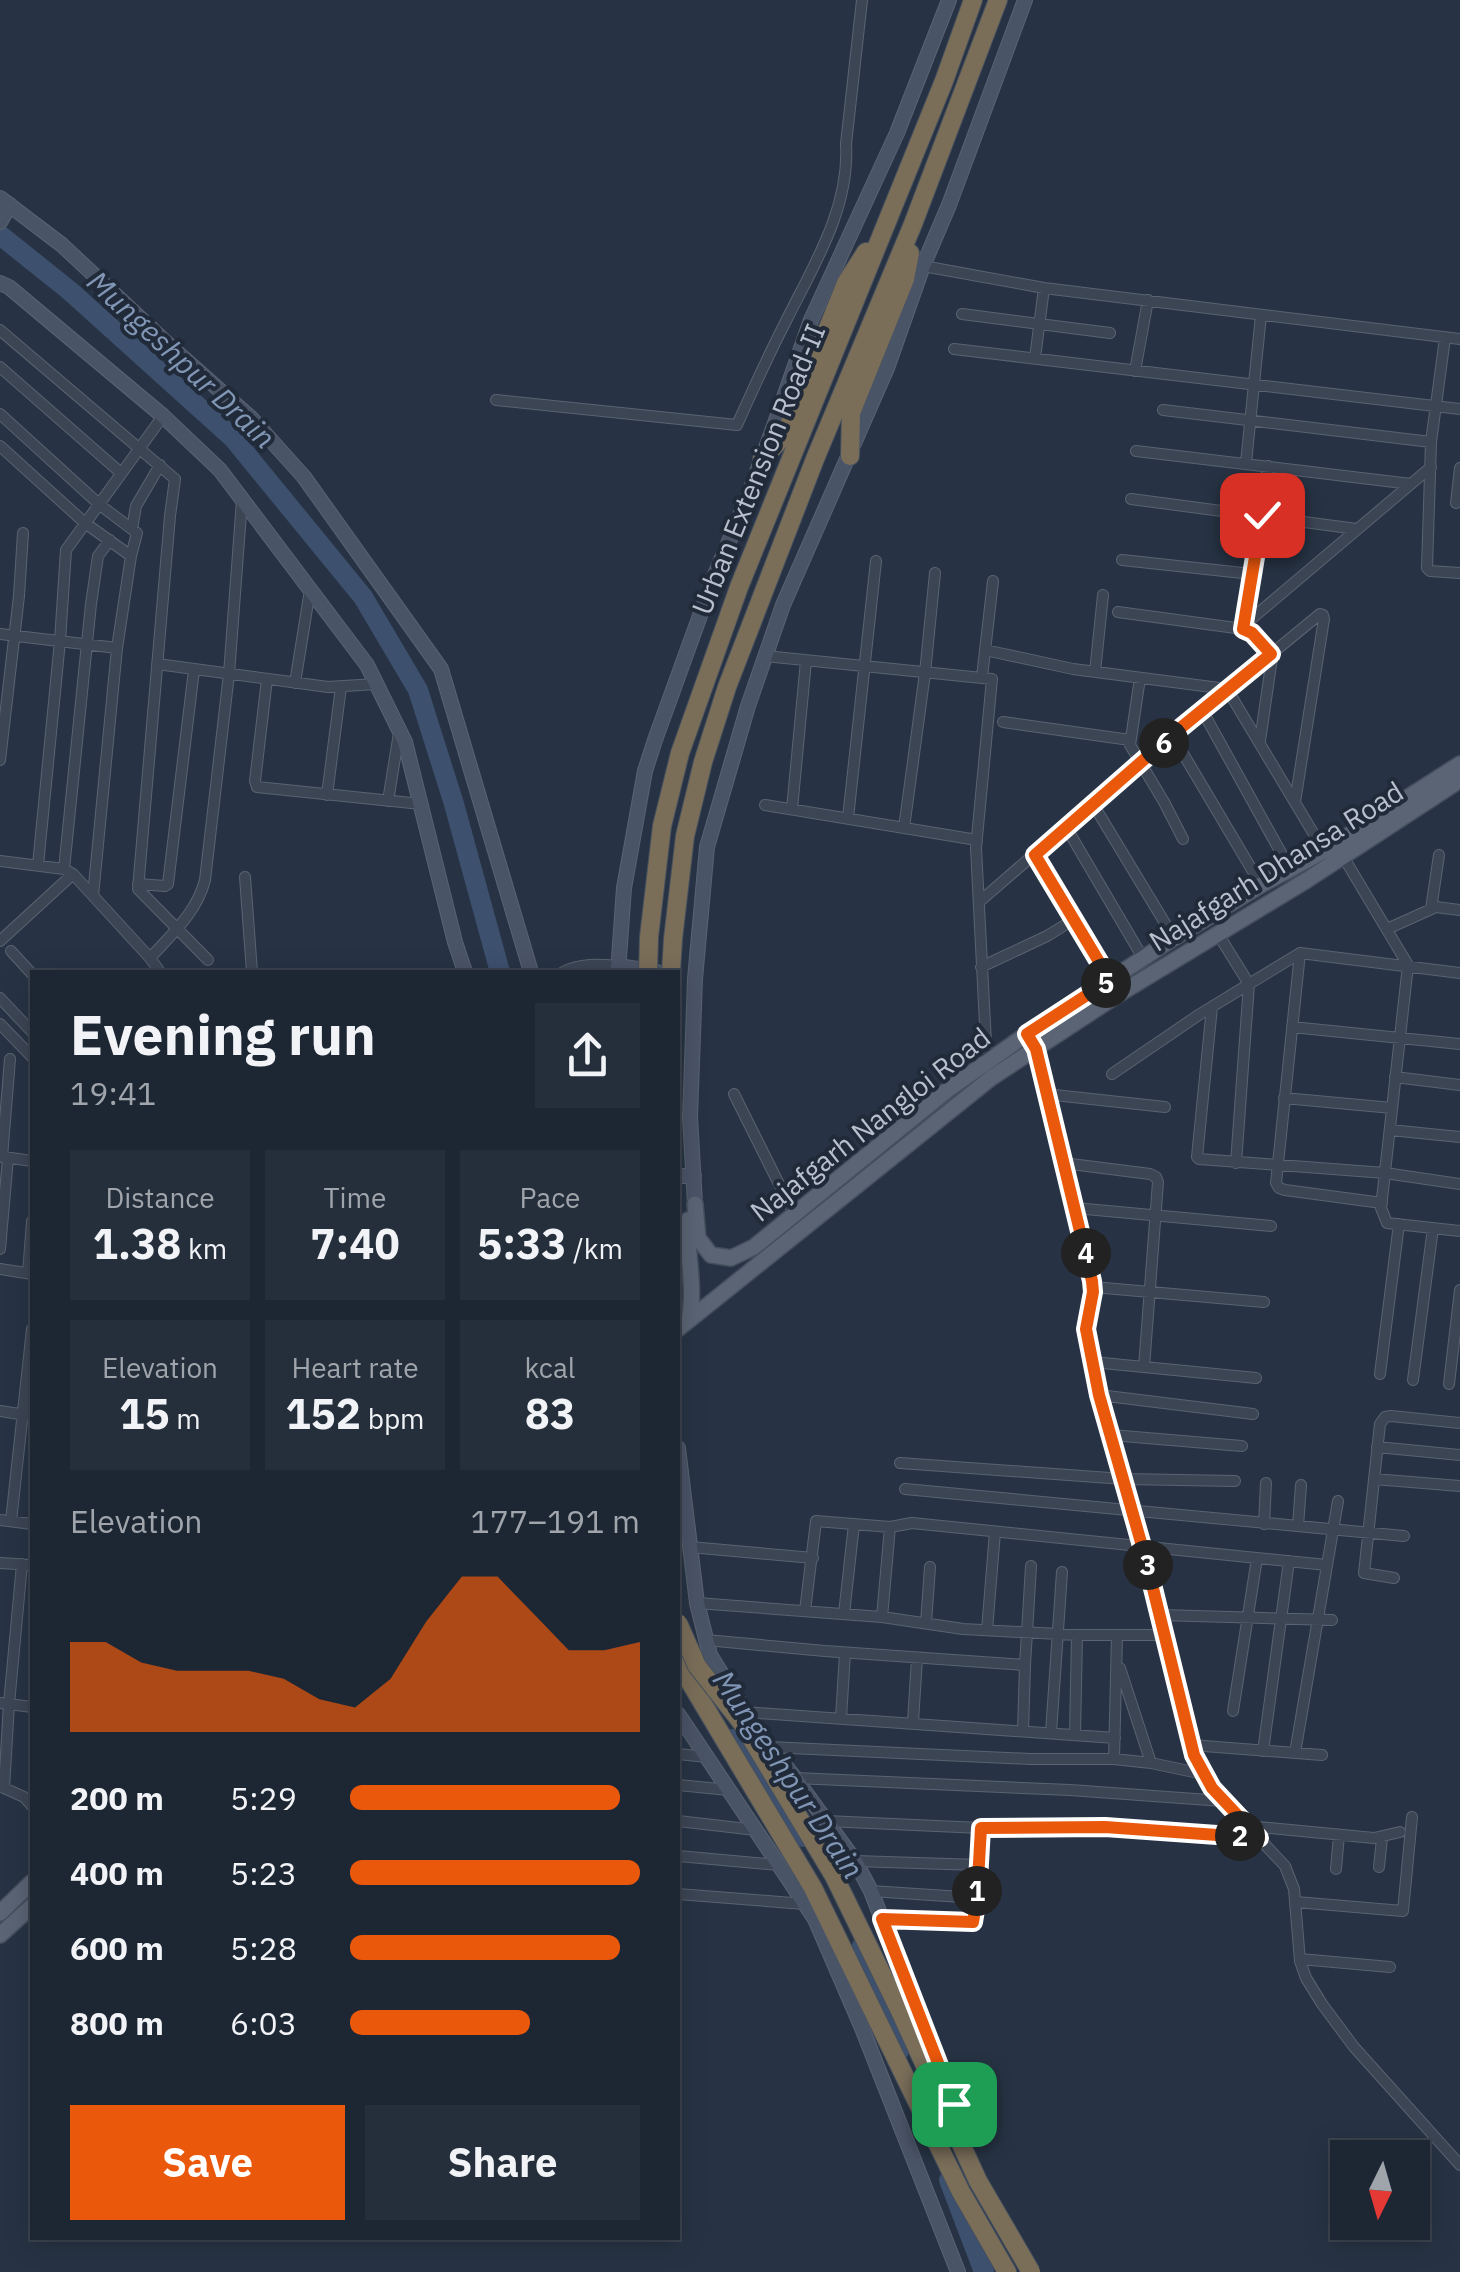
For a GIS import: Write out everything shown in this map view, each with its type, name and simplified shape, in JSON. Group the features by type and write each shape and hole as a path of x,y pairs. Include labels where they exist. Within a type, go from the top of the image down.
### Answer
{"highway":[{"name":"Urban Extension Road-II","path":"648,970 662,826 704,680 974,0"},
{"name":"Urban Extension Road-II","path":"674,970 672,938 685,836 703,762 740,652 910,232 998,0"},
{"path":"762,459 785,435 846,284 888,218"},
{"path":"850,456 851,413 905,280 910,232"},
{"path":"680,1631 697,1666 742,1723 834,1876 978,2181 1032,2272"},
{"path":"680,1665 813,1888 962,2192 1007,2272"}],"main road":[{"name":"Najafgarh Nangloi Road","path":"695,1204 698,1238 711,1255 739,1256 754,1248 794,1214 890,1147 1110,980 1262,884 1334,850 1460,764"},
{"name":"Najafgarh Dhansa Road","path":"1031,1041 1218,934 1334,850 1460,780"},
{"path":"683,1325 890,1147"},
{"path":"683,1325 693,1302 687,1246 688,1222 695,1204"},
{"path":"0,1913 30,1884"},
{"path":"0,1935 30,1908"}],"street":[{"path":"496,400 737,425 822,249 838,206 847,164 862,0"},
{"path":"569,970 582,966 618,969 624,888 645,770 812,320 898,132 950,0"},
{"path":"695,1204 686,1176 695,979 707,847 743,722 790,588 887,368 1025,0"},
{"path":"3,211 62,245 252,419 304,478 441,669 531,970"},
{"path":"822,249 839,258"},
{"path":"923,266 1044,288 1460,340"},
{"path":"0,284 9,287 163,416 220,470 367,665 406,742 454,942 464,970"},
{"path":"1034,358 1044,288"},
{"path":"1135,370 1148,300"},
{"path":"962,314 1110,332"},
{"path":"1246,463 1261,315"},
{"path":"0,330 175,478 138,884 139,891 208,960"},
{"path":"1445,338 1431,442 1426,568 1460,573"},
{"path":"954,349 1460,409"},
{"path":"0,367 120,473"},
{"path":"1163,410 1431,442"},
{"path":"0,414 100,505 138,533 130,556 117,648 94,896"},
{"path":"38,865 66,550 163,416"},
{"path":"0,446 85,523 130,556"},
{"path":"1136,451 1411,484"},
{"path":"132,529 136,506 160,465"},
{"path":"1243,627 1268,466"},
{"path":"1243,627 1430,467"},
{"path":"1430,503 1458,503 1460,468"},
{"path":"1131,499 1357,529"},
{"path":"150,958 198,902 205,880 229,674 242,500"},
{"path":"0,760 24,533"},
{"path":"0,941 68,871 90,604 98,556 110,540"},
{"path":"1122,560 1252,574"},
{"path":"848,818 876,561"},
{"path":"904,828 935,572"},
{"path":"982,677 993,581"},
{"path":"295,682 310,590"},
{"path":"1096,672 1103,594"},
{"path":"1118,612 1243,627 1252,633 1271,654 1273,662 1260,741"},
{"path":"979,902 1227,689 1315,616 1323,615 1295,802"},
{"path":"0,634 117,648"},
{"path":"985,650 1096,672 1227,689"},
{"path":"766,656 988,677 993,682 977,840 989,1070"},
{"path":"792,809 806,661"},
{"path":"157,664 342,687 376,684"},
{"path":"138,884 168,884 194,670"},
{"path":"1140,678 1131,749 1183,838"},
{"path":"267,679 255,784 261,788 421,804"},
{"path":"328,795 342,687"},
{"path":"1227,689 1295,802 1334,850 1408,966 1382,1202 1386,1223 1460,1230"},
{"path":"1203,712 1290,869"},
{"path":"1003,722 1130,740"},
{"path":"388,801 400,730"},
{"path":"1172,735 1262,884"},
{"path":"765,804 977,840"},
{"path":"1093,804 1174,938"},
{"path":"1066,827 1143,958"},
{"path":"1035,855 1110,980"},
{"path":"1431,909 1439,855"},
{"path":"0,861 68,871 159,970"},
{"path":"245,877 252,970"},
{"path":"1387,929 1431,909 1460,910"},
{"path":"982,967 1073,920"},
{"path":"1218,934 1249,984 1236,1163"},
{"path":"12,951 30,972"},
{"path":"1300,953 1276,1183 1279,1188 1382,1202"},
{"path":"1112,1074 1300,953 1460,973"},
{"path":"680,975 695,979"},
{"path":"0,998 30,1030"},
{"path":"1212,1007 1197,1156 1203,1160 1460,1184"},
{"path":"0,1024 30,1055"},
{"path":"1292,1027 1460,1044"},
{"path":"1031,1041 1093,1287 1086,1324 1099,1395 1143,1547 1191,1745 1203,1774 1223,1801 1286,1866 1296,1902 1300,1959 1322,2004 1354,2047 1460,2165"},
{"path":"0,1249 10,1058"},
{"path":"1395,1078 1460,1085"},
{"path":"734,1094 794,1214"},
{"path":"1045,1094 1164,1107"},
{"path":"1284,1098 1392,1108"},
{"path":"1390,1130 1460,1137"},
{"path":"3,1157 30,1161"},
{"path":"1063,1164 1150,1174 1158,1182 1144,1367"},
{"path":"1075,1208 1272,1226"},
{"path":"1380,1374 1399,1224"},
{"path":"1413,1380 1434,1228"},
{"path":"0,1269 30,1273"},
{"path":"1093,1287 1264,1302"},
{"path":"1448,1384 1460,1290"},
{"path":"1093,1362 1256,1378"},
{"path":"30,1372 28,1415 5,1521 30,1524"},
{"path":"1099,1395 1254,1414"},
{"path":"0,1412 28,1415"},
{"path":"1394,1578 1364,1574 1380,1424 1385,1417 1460,1423"},
{"path":"1111,1435 1242,1446"},
{"path":"1377,1447 1460,1455"},
{"path":"900,1463 1124,1479 1235,1482"},
{"path":"680,1464 697,1602 716,1667 744,1712 855,1861 872,1891 1021,2272"},
{"path":"1374,1479 1460,1486"},
{"path":"1264,1524 1266,1483"},
{"path":"1298,1526 1301,1485"},
{"path":"905,1489 1404,1536"},
{"path":"1295,1753 1338,1501"},
{"path":"805,1611 816,1521 890,1527 912,1523 1328,1565"},
{"path":"844,1614 854,1524"},
{"path":"882,1617 890,1527"},
{"path":"986,1630 996,1532"},
{"path":"690,1547 813,1558"},
{"path":"1233,1711 1257,1558"},
{"path":"1263,1751 1289,1560"},
{"path":"0,1563 27,1565 4,1704 2,1788 14,1791 30,1804"},
{"path":"1023,1731 1031,1566"},
{"path":"926,1623 930,1567"},
{"path":"1051,1734 1062,1572"},
{"path":"697,1602 986,1630 1164,1635"},
{"path":"1160,1615 1332,1620"},
{"path":"1075,1735 1076,1635"},
{"path":"1114,1760 1118,1635"},
{"path":"706,1640 1025,1665"},
{"path":"841,1718 844,1652"},
{"path":"914,1722 916,1658"},
{"path":"1116,1658 1151,1763"},
{"path":"4,1704 30,1707"},
{"path":"744,1712 1114,1738"},
{"path":"680,1718 814,1919 862,2028 958,2272"},
{"path":"1191,1745 1322,1755"},
{"path":"770,1746 1114,1760 1203,1774"},
{"path":"680,1754 707,1757"},
{"path":"795,1778 1223,1801"},
{"path":"680,1784 730,1790"},
{"path":"1296,1902 1403,1912 1412,1818"},
{"path":"680,1822 756,1830"},
{"path":"826,1822 981,1828 1105,1827 1259,1838"},
{"path":"1248,1826 1382,1838 1400,1832"},
{"path":"882,1919 973,1922 981,1828"},
{"path":"1336,1869 1339,1835"},
{"path":"1379,1867 1382,1838"},
{"path":"680,1856 780,1865"},
{"path":"855,1861 979,1865"},
{"path":"872,1891 977,1898"},
{"path":"680,1894 805,1904"},
{"path":"1300,1959 1390,1967"}],"waterway":[{"name":"Mungeshpur Drain","path":"0,235 70,291 233,438 363,597 418,690 499,970"},
{"name":"Mungeshpur Drain","path":"680,1652 688,1680"},
{"name":"Mungeshpur Drain","path":"732,1739 803,1837"},
{"name":"Mungeshpur Drain","path":"862,1946 899,2051"},
{"name":"Mungeshpur Drain","path":"949,2180 984,2272"}],"route":[{"path":"954,2104 882,1919 973,1922 981,1828 1105,1827 1259,1838 1212,1788 1194,1755 1146,1560 1099,1395 1086,1329 1092,1281 1036,1049 1027,1034 1110,980 1035,855 1271,654 1252,633 1243,629 1262,515"}]}
